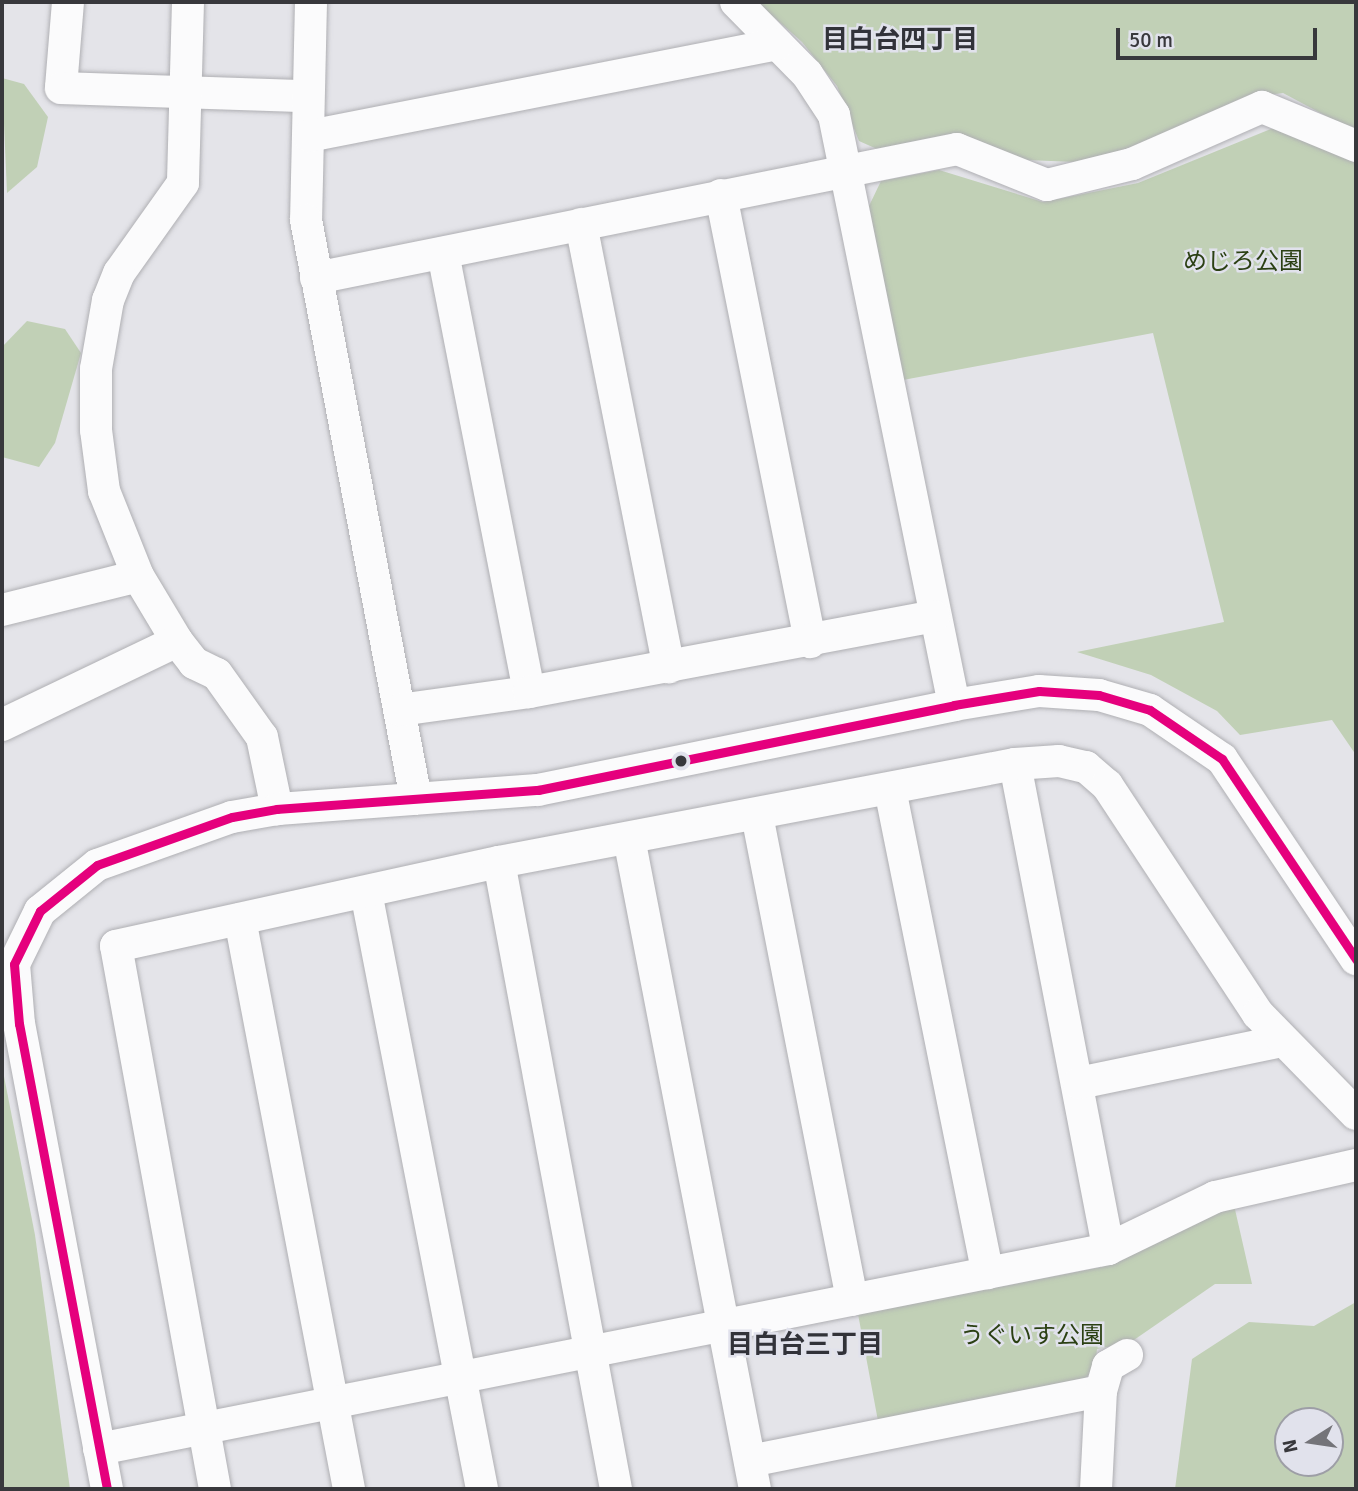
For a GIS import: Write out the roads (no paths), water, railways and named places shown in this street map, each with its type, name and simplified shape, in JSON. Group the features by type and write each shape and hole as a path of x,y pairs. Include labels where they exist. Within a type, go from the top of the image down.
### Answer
{"street":[{"path":"68,2 61,88 306,96"},
{"path":"188,2 183,183 119,273 96,369 104,491 138,576 177,641 194,663 216,674 262,737 277,809"},
{"path":"311,2 306,96 309,136 306,220 416,799"},
{"path":"736,2 777,44 828,104 849,169 934,616 954,705"},
{"path":"309,136 777,44"},
{"path":"316,278 957,149 1047,185 1132,164 1262,107 1356,146"},
{"path":"721,195 810,642"},
{"path":"581,224 669,667"},
{"path":"443,253 528,692"},
{"path":"2,610 138,576"},
{"path":"400,710 528,692 810,642 934,616"},
{"path":"2,725 177,641"},
{"path":"107,1489 19,1024 14,964 40,911 97,865 232,817 277,809 538,790 954,705 1038,691 1099,695 1150,709 1186,731 1222,759 1356,959"},
{"path":"1014,764 1079,1083 1108,1250"},
{"path":"215,1489 111,950 499,862 1014,764 1077,765 1107,785 1282,1041 1356,1114"},
{"path":"890,789 988,1273"},
{"path":"757,815 852,1300"},
{"path":"629,838 752,1475 1101,1391"},
{"path":"499,862 616,1489"},
{"path":"366,892 482,1489"},
{"path":"240,919 349,1489"},
{"path":"1079,1083 1282,1041"},
{"path":"99,1449 1108,1250 1215,1196 1356,1165"},
{"path":"1096,1489 1101,1391 1108,1366 1127,1355"}],"district":[{"name":"目白台四丁目","path":"900,41"},
{"name":"目白台三丁目","path":"805,1346"}],"park label":[{"name":"めじろ公園","path":"1243,262"},
{"name":"うぐいす公園","path":"1032,1336"}]}
